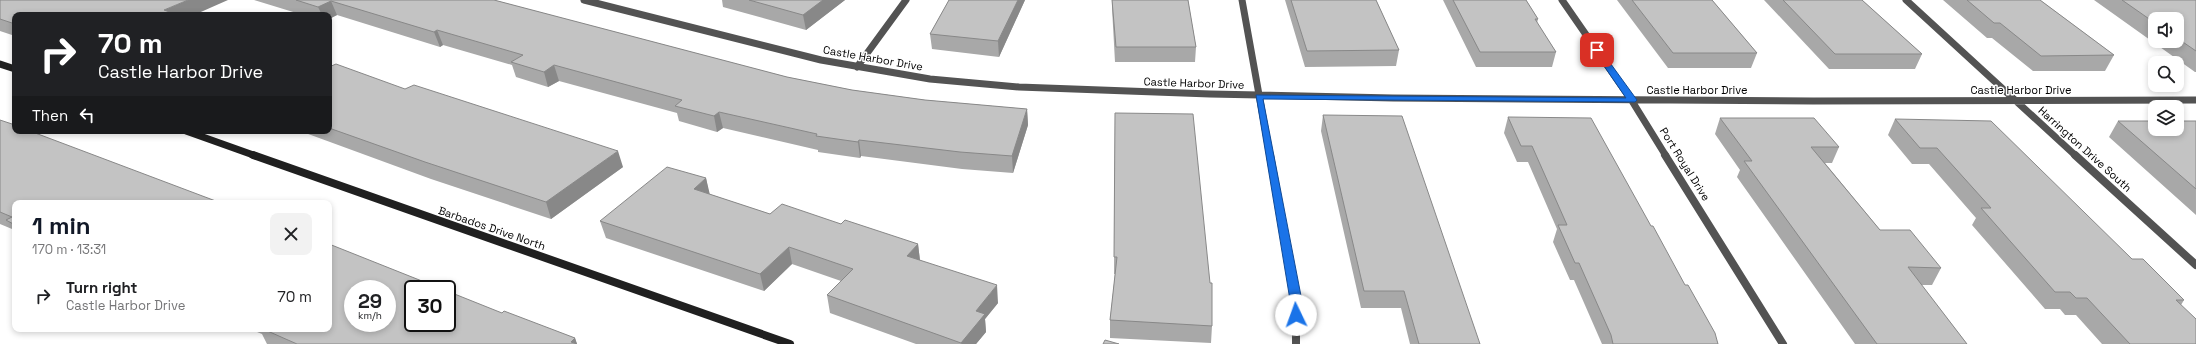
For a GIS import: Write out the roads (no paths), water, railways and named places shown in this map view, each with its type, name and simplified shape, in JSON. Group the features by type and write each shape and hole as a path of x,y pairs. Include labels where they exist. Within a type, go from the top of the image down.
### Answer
{"street":[{"name":"Castle Harbor Drive","path":"584,0 816,59 901,75 974,84 1081,90 1258,96 2018,102 2196,100"},
{"path":"857,67 906,0"},
{"path":"1242,0 1258,96 1296,301 1296,344"},
{"name":"Port Royal Drive","path":"1562,0 1632,100 1783,344"},
{"name":"Harrington Drive South","path":"1906,0 2196,265"},
{"path":"0,64 12,68"},
{"name":"Barbados Drive North","path":"195,134 790,344"}]}
